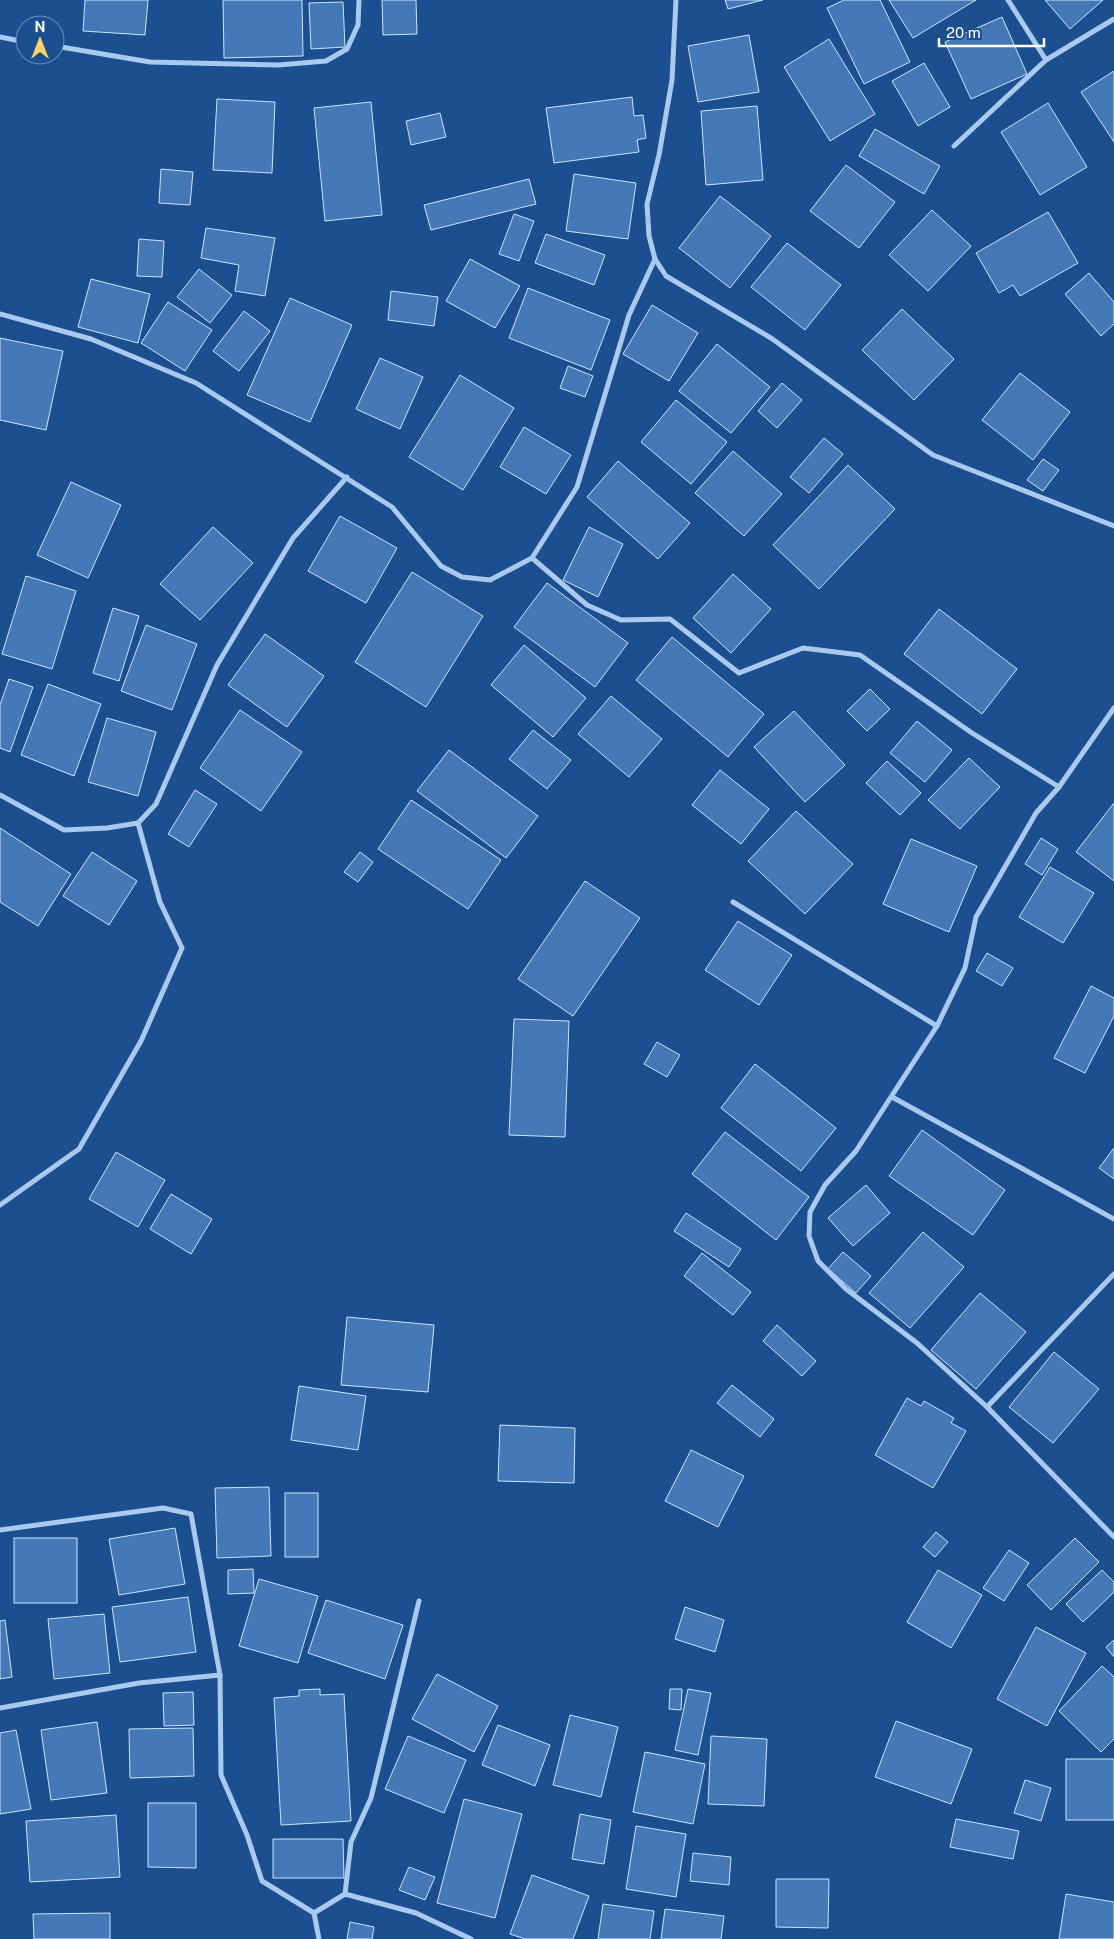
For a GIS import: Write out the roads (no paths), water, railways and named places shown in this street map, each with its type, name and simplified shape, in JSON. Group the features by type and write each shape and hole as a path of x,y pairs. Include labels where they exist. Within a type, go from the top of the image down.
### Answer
{"street":[{"path":"65,48 150,62 278,65 326,61 347,50 358,25 359,0"},
{"path":"676,0 672,80 660,155 647,204 649,236 655,259 666,276 771,338 933,455 1114,526"},
{"path":"1008,0 1046,60"},
{"path":"954,146 1046,60 1114,19"},
{"path":"0,37 15,40"},
{"path":"0,314 91,339 196,383 392,506 441,566 462,578 490,580 532,558 577,487 629,315 655,259"},
{"path":"0,795 64,830 107,828 138,823 156,804 217,665 293,538 347,478"},
{"path":"532,558 588,605 620,620 670,619 739,673 803,648 860,655 972,733 1059,787"},
{"path":"1114,708 1059,787 1036,813 976,917 965,968 938,1026 856,1151 825,1184 810,1212 809,1236 818,1261 846,1289 917,1343 987,1407 1114,1536"},
{"path":"0,1205 79,1149 141,1041 182,948 160,902 138,823"},
{"path":"733,902 938,1026"},
{"path":"892,1097 1114,1219"},
{"path":"987,1407 1114,1274"},
{"path":"0,1530 163,1508 191,1514 220,1675 221,1775 247,1835 262,1881 314,1913 319,1939"},
{"path":"346,1894 351,1842 371,1798 419,1601"},
{"path":"0,1708 139,1684 220,1675"},
{"path":"314,1913 346,1894 416,1913 471,1939"}]}
